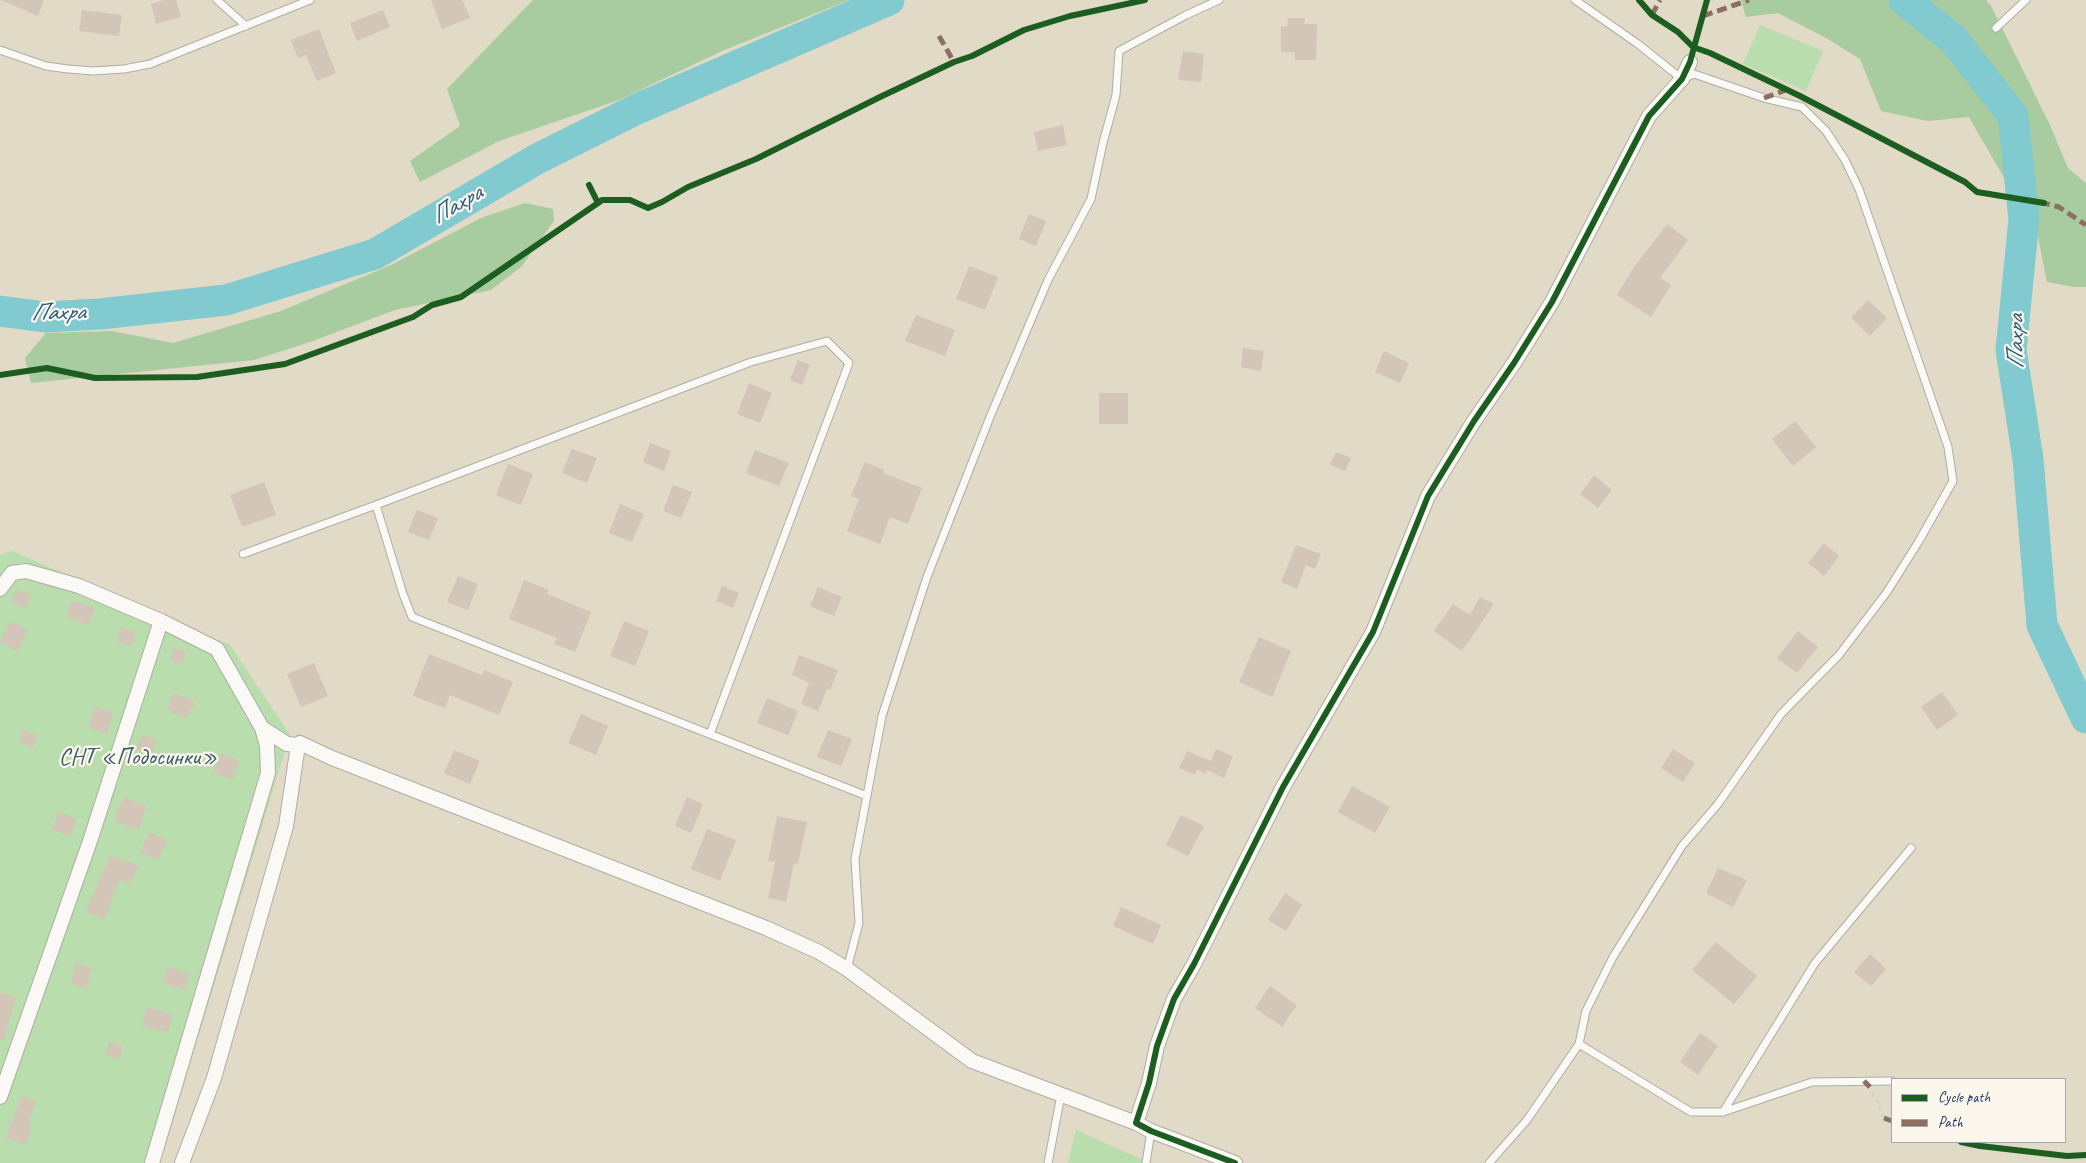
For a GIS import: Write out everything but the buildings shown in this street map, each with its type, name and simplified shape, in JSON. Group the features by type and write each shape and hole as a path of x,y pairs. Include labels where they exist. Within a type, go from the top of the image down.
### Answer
{"street":[{"path":"1136,1123 1149,1083 1156,1046 1174,999 1194,964 1282,787 1373,632 1428,496 1474,421 1514,363 1552,302 1649,116 1682,78 1690,62"},
{"path":"0,589 12,573 26,571 79,586 162,621 217,649 262,728 267,746 268,773 152,1163"},
{"path":"0,1097 90,841 162,621"},
{"path":"262,728 287,744 300,744 766,928 819,952 847,969 972,1061 1235,1163"},
{"path":"182,1163 214,1078 286,826 298,745"}],"lane":[{"path":"217,0 246,26"},
{"path":"0,50 46,66 93,71 124,69 150,64 310,0"},
{"path":"847,969 859,923 855,859 882,716 927,577 990,417 1048,280 1091,199 1116,95 1119,51 1186,15 1219,0"},
{"path":"1489,1163 1527,1120 1579,1044 1586,1011 1613,957 1682,846 1718,804 1781,714 1839,655 1887,592 1953,482 1948,447 1859,189 1845,160 1826,131 1802,107 1764,98 1694,74 1682,78 1638,44 1575,0"},
{"path":"1996,28 2026,0"},
{"path":"243,554 376,506 751,362 828,341 849,363 710,734"},
{"path":"376,506 412,617 867,796"},
{"path":"1723,1112 1815,963 1911,848"},
{"path":"1579,1044 1691,1112 1723,1112 1812,1082 1891,1081"},
{"path":"1048,1163 1061,1094"},
{"path":"1146,1163 1151,1131"}],"path":[{"path":"1870,1087 1879,1103 1884,1118"}],"green space":[{"path":"533,0 849,0 722,51 619,100 499,141 420,182 410,161 460,126 447,89"},
{"path":"1741,0 1986,0 1991,6 2049,123 2068,168 2086,183 2086,287 2074,287 2047,282 2038,237 1969,117 1928,121 1881,111 1860,59 1826,38 1778,13 1746,17"},
{"path":"1760,25 1823,51 1806,91 1743,64"},
{"path":"525,203 553,209 554,221 521,267 491,290 395,310 310,342 254,360 31,383 25,358 46,333 112,331 173,343 281,311 391,265 481,218"},
{"name":"СНТ «Подосинки»","path":"12,551 230,645 298,747 287,744 160,1163 0,1163 0,555"},
{"path":"1076,1130 1150,1163 1068,1163"}],"waterway":[{"name":"Пахра","path":"0,311 45,317 100,314 226,300 375,254 537,159 637,109 889,0"},
{"name":"Пахра","path":"1904,0 1953,39 2013,116 2024,219 2011,350 2028,459 2042,625 2086,718"}],"marked path":[{"path":"1652,15 1660,0"},
{"path":"1703,16 1749,0"},
{"path":"939,36 954,62"},
{"path":"1764,98 1786,90"},
{"path":"2040,202 2059,207 2086,225"},
{"path":"1864,1081 1870,1087"},
{"path":"1884,1118 1891,1121"}],"cycle path":[{"path":"598,203 602,200 630,200 648,208 688,187 756,159 880,97 954,62 972,56 1024,30 1070,16 1145,0"},
{"path":"1639,0 1652,15 1678,32 1693,47 1710,53 1800,96 1965,182 1977,192 2044,203"},
{"path":"1235,1163 1151,1131 1136,1123 1149,1083 1157,1046 1174,999 1194,964 1283,787 1373,632 1428,496 1474,421 1514,363 1552,302 1649,116 1682,79 1690,62 1707,0"},
{"path":"0,375 47,368 95,378 197,377 285,364 413,317 432,305 461,297 598,203 589,185"},
{"path":"1966,1143 2067,1156 2086,1155"}]}
